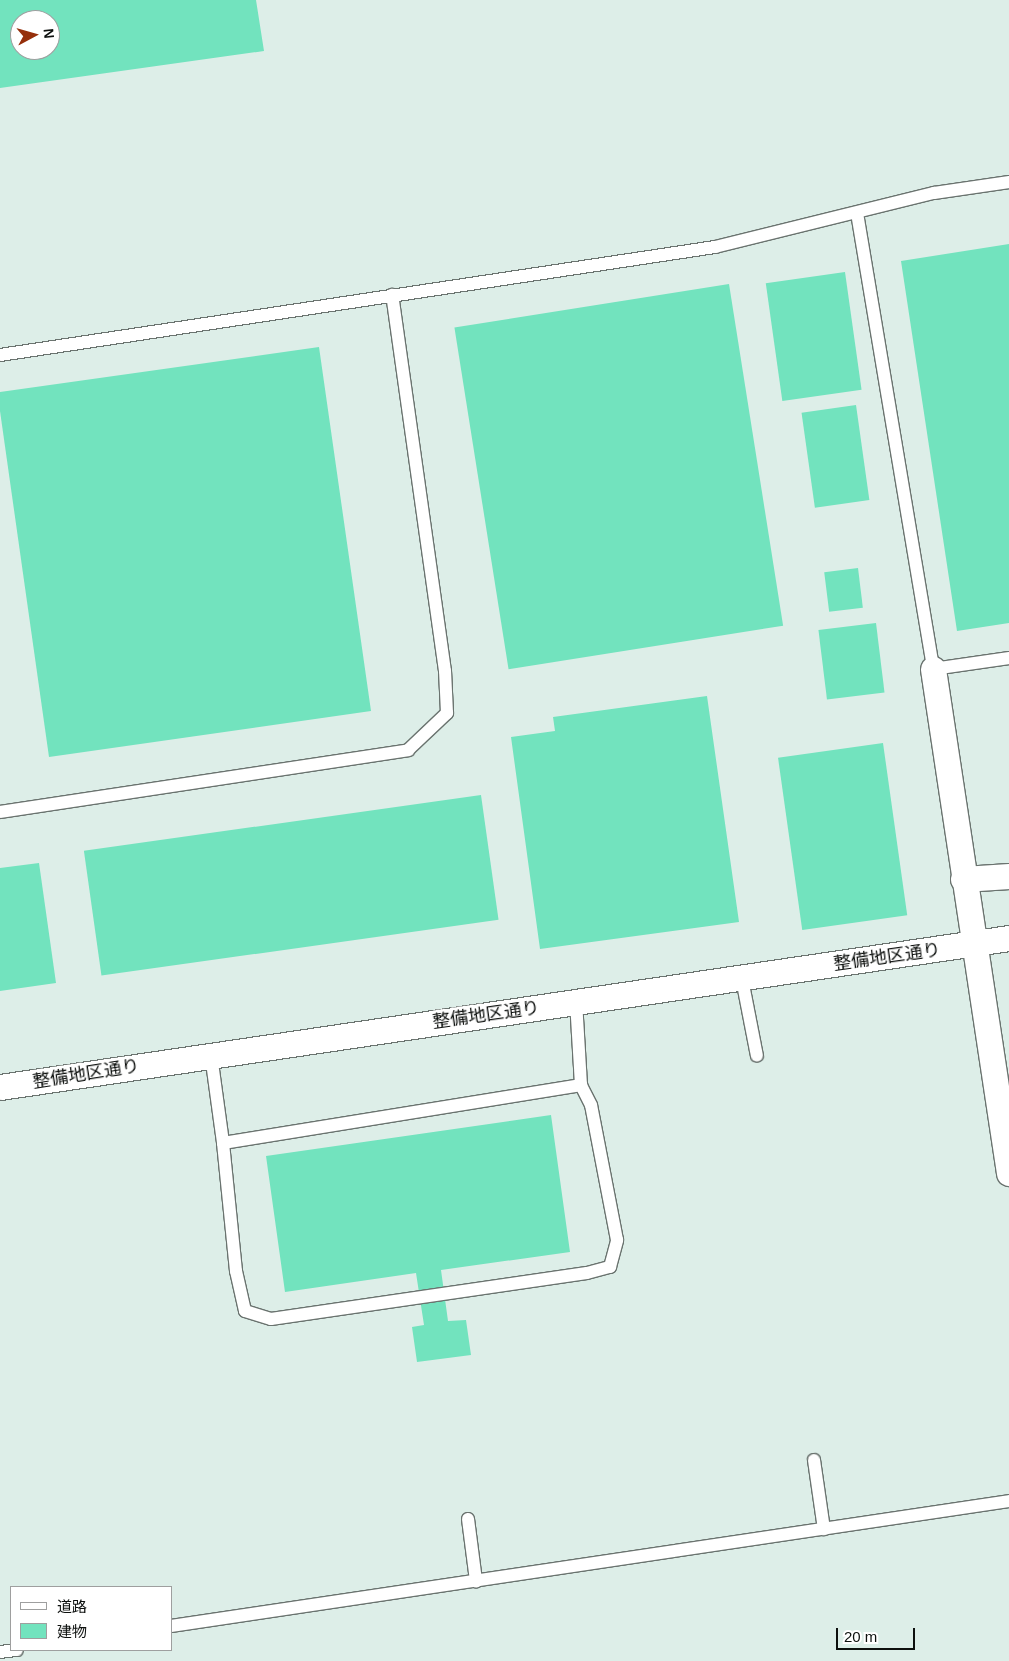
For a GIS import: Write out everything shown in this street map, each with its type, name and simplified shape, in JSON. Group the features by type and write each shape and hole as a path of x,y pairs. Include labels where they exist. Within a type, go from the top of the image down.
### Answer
{"street":[{"path":"933,669 963,879 1009,1173"},
{"path":"963,879 1009,876"},
{"name":"整備地区通り","path":"0,1087 576,1001 973,945 1009,938"}],"lane":[{"path":"0,354 716,247 934,193 1009,182"},
{"path":"857,213 933,669 1009,658"},
{"path":"0,812 408,750 447,713 445,671 392,295"},
{"path":"742,979 757,1056"},
{"path":"211,1055 223,1143 236,1271 246,1311 271,1318 587,1273 610,1267 617,1240 591,1105 581,1085 576,1001"},
{"path":"223,1143 581,1085"},
{"path":"814,1460 824,1529"},
{"path":"172,1626 1009,1501"},
{"path":"468,1520 476,1581"}],"shaded area":[{"path":"0,0 1009,0 1009,1661 0,1661"}],"building":[{"path":"0,0 256,0 264,51 0,88"},
{"path":"1009,244 1009,623 957,631 901,261"},
{"path":"845,272 862,390 782,401 766,283"},
{"path":"729,284 783,626 509,669 454,327"},
{"path":"319,347 371,711 49,757 0,411 0,392"},
{"path":"856,405 869,500 815,508 802,413"},
{"path":"858,568 863,608 829,612 824,572"},
{"path":"876,623 885,692 827,700 818,630"},
{"path":"707,696 739,922 540,949 511,737 555,731 553,717"},
{"path":"883,743 907,915 802,930 778,758"},
{"path":"481,795 499,920 101,976 84,851"},
{"path":"39,863 56,983 0,991 0,868"},
{"path":"551,1115 570,1252 441,1270 448,1321 466,1320 471,1355 417,1362 412,1327 424,1325 416,1273 285,1292 266,1156"}]}
